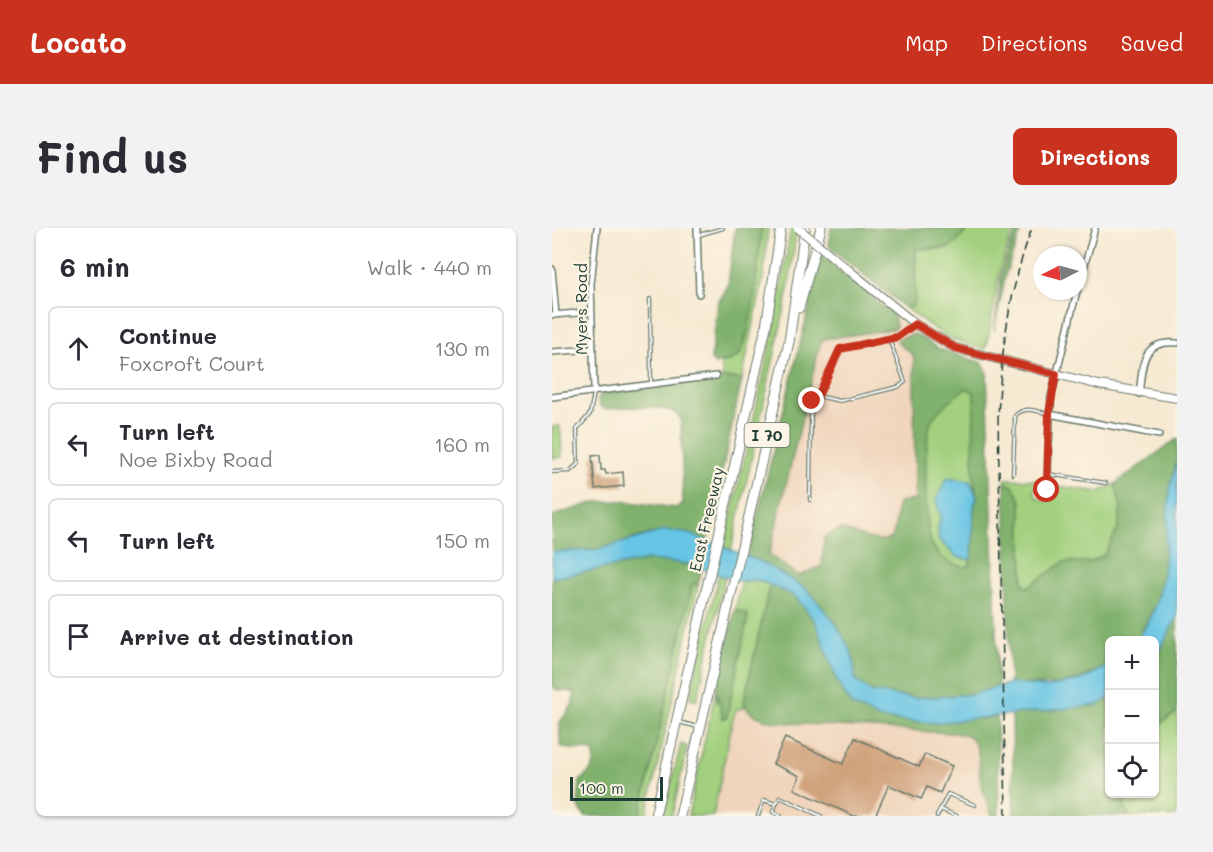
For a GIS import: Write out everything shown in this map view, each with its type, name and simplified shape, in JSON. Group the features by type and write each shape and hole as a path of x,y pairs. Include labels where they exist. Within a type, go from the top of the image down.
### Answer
{"highway":[{"name":"East Freeway","path":"655,816 766,327 781,228"},
{"name":"I 70","path":"680,816 789,342 805,228"},
{"path":"789,342 821,228"}],"street":[{"name":"Myers Road","path":"594,390 591,277 597,228"},
{"path":"798,228 914,323 955,348 1139,394 1177,398"},
{"path":"1087,257 1095,228"},
{"path":"698,231 699,294"},
{"path":"552,269 554,315 591,312"},
{"path":"1047,490 1049,414 1056,374 1075,300"},
{"path":"1139,394 1146,354 1158,344 1177,343"},
{"path":"552,352 592,349"},
{"path":"552,397 716,376"},
{"path":"1049,414 1159,435"}],"lane":[{"path":"698,231 723,228"},
{"path":"650,299 651,384"},
{"path":"810,500 812,401 818,396 840,349 897,337 914,323"},
{"path":"818,396 840,401 898,387 905,382 889,339"},
{"path":"552,472 570,471 578,464 577,429 593,406 594,390"},
{"path":"1013,474 1015,416 1021,410 1030,409 1049,414"},
{"path":"1047,474 1106,483"},
{"path":"675,721 700,727"},
{"path":"937,816 948,795 975,805"},
{"path":"781,816 773,812 780,797 821,816"},
{"path":"758,816 764,800 776,804"},
{"path":"940,809 957,816"}],"shaded area":[{"path":"894,316 915,334 898,343 913,354 914,358 915,500 900,502 897,506 893,536 889,540 882,541 841,529 822,543 822,566 799,576 769,555 769,550 820,344 824,339 892,329 896,326"},
{"path":"740,707 745,707 758,717 775,722 965,734 971,737 977,750 981,786 992,816 713,816 733,718"}],"green space":[{"path":"735,228 762,228 755,294 749,326 739,357 715,364 711,360 718,303 728,286"},
{"path":"762,228 768,228 763,279 742,379 723,378 721,364 739,357 745,343"},
{"path":"791,228 797,228 787,297 731,551 724,549 774,329"},
{"path":"831,228 969,229 951,247 916,249 915,299 914,305 907,309 829,246"},
{"path":"969,228 1014,228 1000,270 987,344 984,349 946,337 907,309 915,299 916,249 946,249"},
{"path":"1017,228 1022,228 1006,273 994,331 1002,271"},
{"path":"822,255 894,316 896,327 824,339 820,344 769,555 799,576 822,566 824,537 841,529 877,540 890,539 894,532 897,506 900,502 915,500 914,358 898,343 897,339 915,334 939,349 983,363 987,372 998,686 974,694 915,698 871,692 856,681 852,653 836,624 762,562 747,557","holes":["966,388 974,392 973,474 977,497 974,506 970,565 965,567 946,560 932,545 927,521 926,461 929,428 932,420 947,402"]},
{"path":"723,378 742,379 707,542 690,536 664,532 641,536 599,549 552,552 552,516 596,502 621,501 676,508 683,504 681,419 675,413 657,408 605,409 600,406 598,399 603,393"},
{"path":"966,388 974,392 975,489 970,481 941,517 938,527 969,560 972,556 970,565 965,567 946,560 932,545 927,521 926,482 928,428 931,420 952,398"},
{"path":"560,426 562,457 552,458 552,427"},
{"path":"1177,439 1177,459 1170,492 1165,563 1157,602 1140,636 1105,636 1105,667 1073,681 1050,685 1010,683 1005,483 1013,486 1021,501 1023,584 1028,587 1064,562 1090,562 1104,555 1118,529 1121,507 1115,484"},
{"path":"1006,479 1039,480 1034,491 1037,498 1046,502 1057,495 1056,486 1099,492 1115,484 1121,507 1118,529 1104,555 1090,562 1064,562 1028,587 1023,584 1021,501 1013,486 1005,483"},
{"path":"648,560 689,564 702,569 698,585 693,583 640,816 585,816 578,806 580,781 594,765 594,756 593,751 564,748 560,745 560,722 572,706 575,692 557,690 552,686 552,578"},
{"path":"719,574 725,576 697,700 690,698"},
{"path":"759,580 773,586 769,588 744,701 745,707 736,710 733,718 713,816 688,816 716,689 717,703 738,611 734,614 742,581"},
{"path":"693,582 698,585 646,816 640,816"},
{"path":"773,586 795,596 816,622 837,681 851,705 982,719 997,716 999,816 992,816 980,781 978,751 971,738 965,734 775,722 756,716 748,710 744,701 769,588"},
{"path":"738,611 747,614 748,617 727,717 723,719 716,689 734,614"},
{"path":"1177,617 1177,712 1159,724 1159,690 1159,652"},
{"path":"1105,701 1105,798 1126,798 1125,809 1130,816 1014,816 1012,714 1098,705"},
{"path":"1177,712 1177,816 1130,816 1125,809 1126,798 1159,798 1159,724"},
{"path":"681,744 687,747 672,816 663,816"}],"water":[{"path":"1177,459 1177,617 1159,652 1159,636 1139,636 1147,625 1160,589 1164,569 1170,491"},
{"path":"947,478 970,481 977,497 974,506 972,556 969,560 957,557 939,540 938,527 941,517 936,500"},
{"path":"666,530 690,534 762,562 807,589 836,624 852,653 856,681 871,692 915,698 974,694 1010,683 1047,687 1084,679 1105,667 1105,701 1098,705 934,723 881,719 851,705 837,681 816,622 795,596 759,580 737,581 689,564 648,560 552,578 552,552 596,550"}],"building":[{"path":"600,455 601,470 605,470 606,474 623,472 624,486 595,489 592,456"},
{"path":"785,738 843,764 855,738 919,767 925,754 952,766 940,793 927,787 921,799 889,785 875,816 854,816 794,789 800,776 773,764"}],"railway":[{"path":"1006,816 998,418 1007,322 1017,275 1032,228"}],"route":[{"path":"812,401 818,396 840,349 897,337 915,324 955,348 1056,374 1049,414 1047,490"}]}
